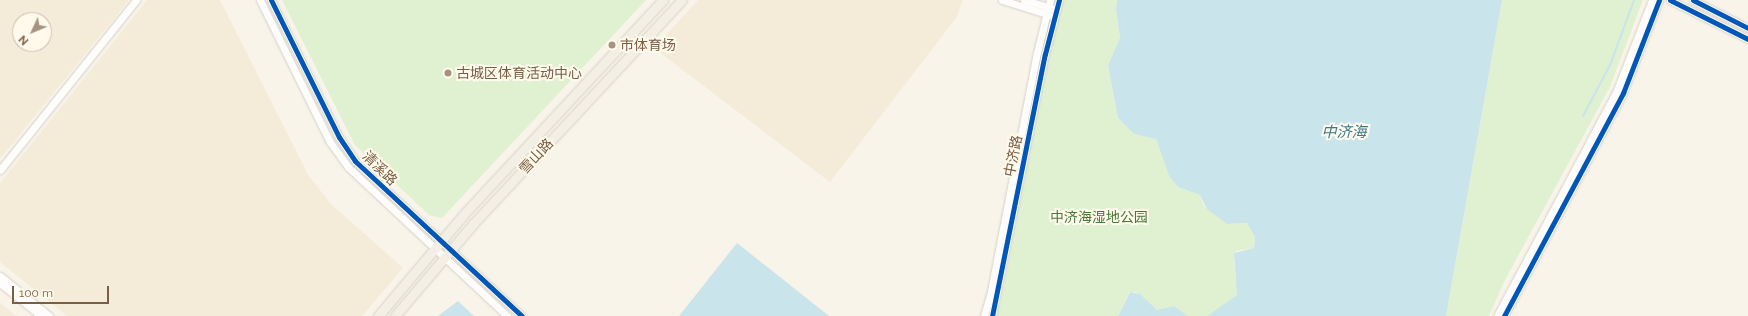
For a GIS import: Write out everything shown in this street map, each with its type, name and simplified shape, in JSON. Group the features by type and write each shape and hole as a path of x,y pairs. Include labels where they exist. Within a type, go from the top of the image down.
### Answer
{"main road":[{"name":"雪山路","path":"378,316 440,240 663,0"},
{"name":"雪山路","path":"395,316 444,256 682,0"}],"street":[{"path":"0,170 136,0"},
{"name":"清溪路","path":"260,0 341,159 355,176 444,256 507,316"},
{"name":"清溪路","path":"270,0 349,153 362,169 451,249 522,316"},
{"path":"1002,0 1053,10"},
{"path":"1024,0 1053,10"},
{"name":"中济路","path":"984,316 991,291 1053,10 1058,0"},
{"path":"1497,316 1617,90 1652,0"},
{"path":"1504,316 1623,93 1660,0"},
{"path":"1670,0 1748,39"},
{"path":"1693,0 1748,28"},
{"name":"中济路","path":"992,316 1053,10"},
{"path":"0,276 49,316"},
{"path":"0,283 41,316"}],"shaded area":[{"path":"0,0 129,0 0,159"},
{"path":"147,0 220,0 308,175 331,204 403,268 362,316 67,316 0,262 0,183"},
{"path":"698,0 963,0 956,18 830,182 654,48"},
{"path":"0,303 17,316 0,316"}],"green space":[{"name":"古城区体育活动中心","path":"282,0 646,0 442,218 429,215 355,145"},
{"name":"中济海湿地公园","path":"1062,0 1117,0 1116,9 1120,38 1108,65 1118,118 1134,134 1156,139 1169,176 1178,187 1200,195 1204,206 1227,224 1247,223 1255,237 1254,248 1236,251 1234,259 1237,295 1207,316 1188,316 1174,306 1157,310 1136,292 1129,292 1118,316 995,316 1003,288 1046,61"},
{"path":"1502,0 1643,0 1610,87 1505,280 1489,316 1446,316"}],"water":[{"name":"中济海","path":"1117,0 1502,0 1446,316 1207,316 1237,295 1234,253 1254,248 1255,237 1247,223 1227,224 1207,209 1200,195 1178,187 1169,176 1156,139 1134,134 1118,118 1108,65 1120,38 1116,9"},
{"path":"737,243 829,316 679,316"},
{"path":"1130,292 1140,294 1157,310 1174,306 1188,316 1118,316"},
{"path":"458,301 474,316 438,316"}],"waterway":[{"path":"1583,116 1610,65 1634,0"}],"cycle path":[{"path":"271,0 339,137 355,161 522,316"},
{"path":"992,316 1045,54 1059,0"},
{"path":"1504,316 1623,93 1659,0"},
{"path":"1670,0 1748,39"},
{"path":"1693,0 1748,28"}],"place":[{"name":"市体育场","path":"612,45"},
{"name":"古城区体育活动中心","path":"448,73"}]}
